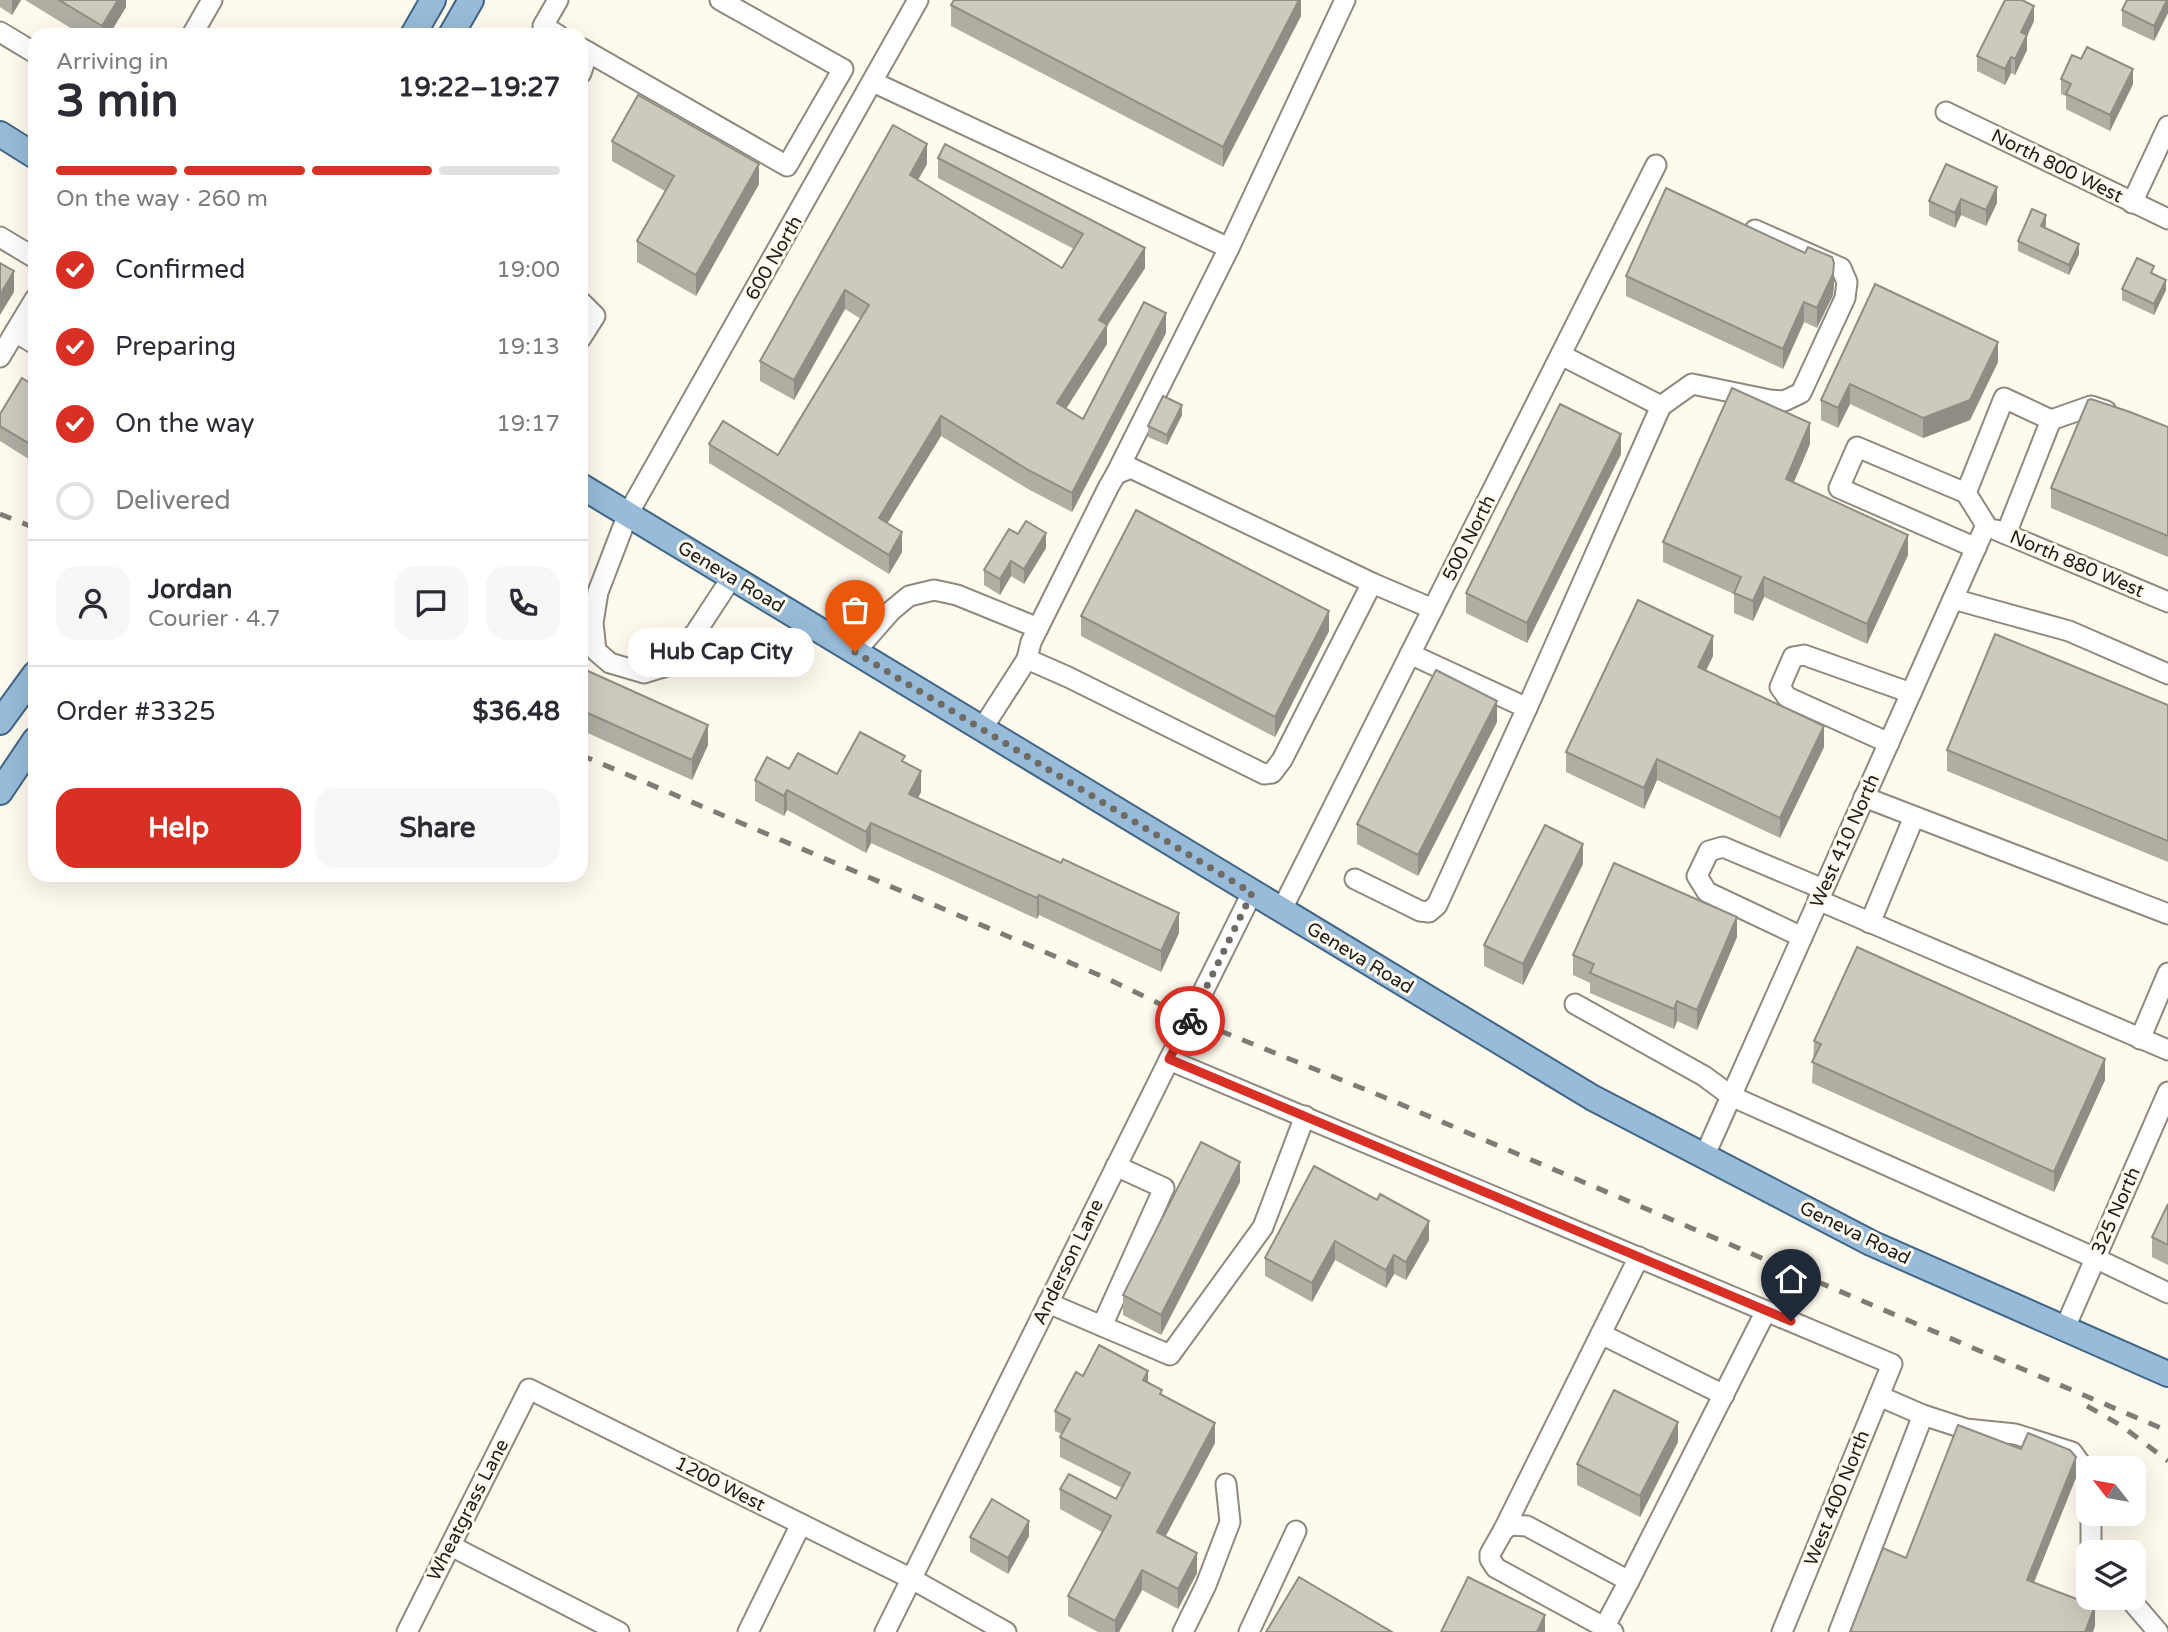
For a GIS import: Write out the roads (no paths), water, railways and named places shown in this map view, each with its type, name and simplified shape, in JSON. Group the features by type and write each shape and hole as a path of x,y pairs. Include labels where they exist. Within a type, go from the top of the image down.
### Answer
{"main road":[{"path":"417,28 433,0"},
{"path":"455,28 471,0"},
{"path":"0,134 28,152"},
{"name":"Geneva Road","path":"588,490 1592,1098 1871,1243 2168,1374"},
{"path":"0,722 28,684"},
{"path":"0,792 28,750"}],"street":[{"path":"196,28 212,0"},
{"path":"546,28 543,26 558,0"},
{"path":"588,52 787,166 843,69 720,0"},
{"name":"600 North","path":"732,577 695,632 667,666 644,673 610,663 596,651 593,623 598,592 628,514 918,0"},
{"path":"982,729 1027,659 1031,642 1229,248 1345,0"},
{"path":"0,32 28,49"},
{"path":"873,82 1229,248"},
{"name":"North 800 West","path":"1946,112 2168,219"},
{"path":"2132,203 2168,126"},
{"name":"500 North","path":"1281,911 1561,355 1653,186 1656,165"},
{"path":"1355,879 1420,911 1429,912 1437,905 1661,406 1692,384 1770,400 1784,401 1801,393 1845,298 1847,282 1841,268 1732,220"},
{"path":"0,237 28,254"},
{"path":"588,309 595,316 588,327"},
{"path":"0,357 28,311"},
{"path":"15,332 28,340"},
{"path":"1561,355 1661,406"},
{"path":"1966,493 2004,398 2051,419 2091,406 2130,419"},
{"path":"2006,534 2051,419"},
{"path":"1976,548 1839,488 1857,447 1966,493 1986,525"},
{"path":"1116,474 1131,468 1372,583 1433,609"},
{"name":"North 880 West","path":"1986,525 2168,602"},
{"name":"West 410 North","path":"1703,1157 1986,525"},
{"path":"1027,659 1264,774 1272,773 1282,760 1372,583"},
{"path":"855,652 891,611 909,596 934,590 957,595 1038,628"},
{"path":"1953,599 2069,631 2168,674"},
{"path":"1410,654 1527,708"},
{"path":"1889,743 1787,697 1780,687 1793,657 1804,655 1911,693"},
{"path":"1864,797 2168,914"},
{"path":"1870,923 1914,817"},
{"path":"1802,937 1707,892 1697,876 1709,851 1723,847 1821,895 1870,923 2168,1050"},
{"name":"Anderson Lane","path":"885,1632 1252,893"},
{"path":"2140,1038 2168,973"},
{"path":"1575,1004 1704,1076 1731,1096 2168,1293"},
{"path":"1169,1059 1305,1116 1639,1257 1766,1311 1629,1581 1609,1629 1496,1568 1490,1554 1639,1257"},
{"name":"325 North","path":"2064,1330 2168,1092"},
{"path":"1048,1303 1170,1355 1263,1227 1305,1116"},
{"path":"1102,1326 1164,1188 1116,1166"},
{"name":"West 400 North","path":"1766,1311 1892,1364 1782,1632"},
{"path":"1601,1334 1724,1395"},
{"name":"1200 West","path":"529,1389 912,1579 1006,1632"},
{"name":"Wheatgrass Lane","path":"407,1632 529,1389"},
{"path":"1879,1396 1923,1415 1966,1429 2015,1434 2072,1452 2076,1458"},
{"path":"1839,1632 1923,1415"},
{"path":"1183,1632 1206,1585 1230,1522 1226,1484"},
{"path":"748,1632 801,1524"},
{"path":"1503,1531 1510,1525 1527,1526 1629,1581"},
{"path":"1249,1632 1296,1531"},
{"path":"450,1546 618,1632"},
{"path":"2139,1610 2158,1632"}],"railway":[{"path":"0,514 28,525"},
{"path":"588,758 1106,978 1191,1019 1386,1098 2168,1431"},
{"path":"2087,1406 2122,1426 2168,1461"}],"place":[{"name":"Hub Cap City","path":"855,652"}]}
